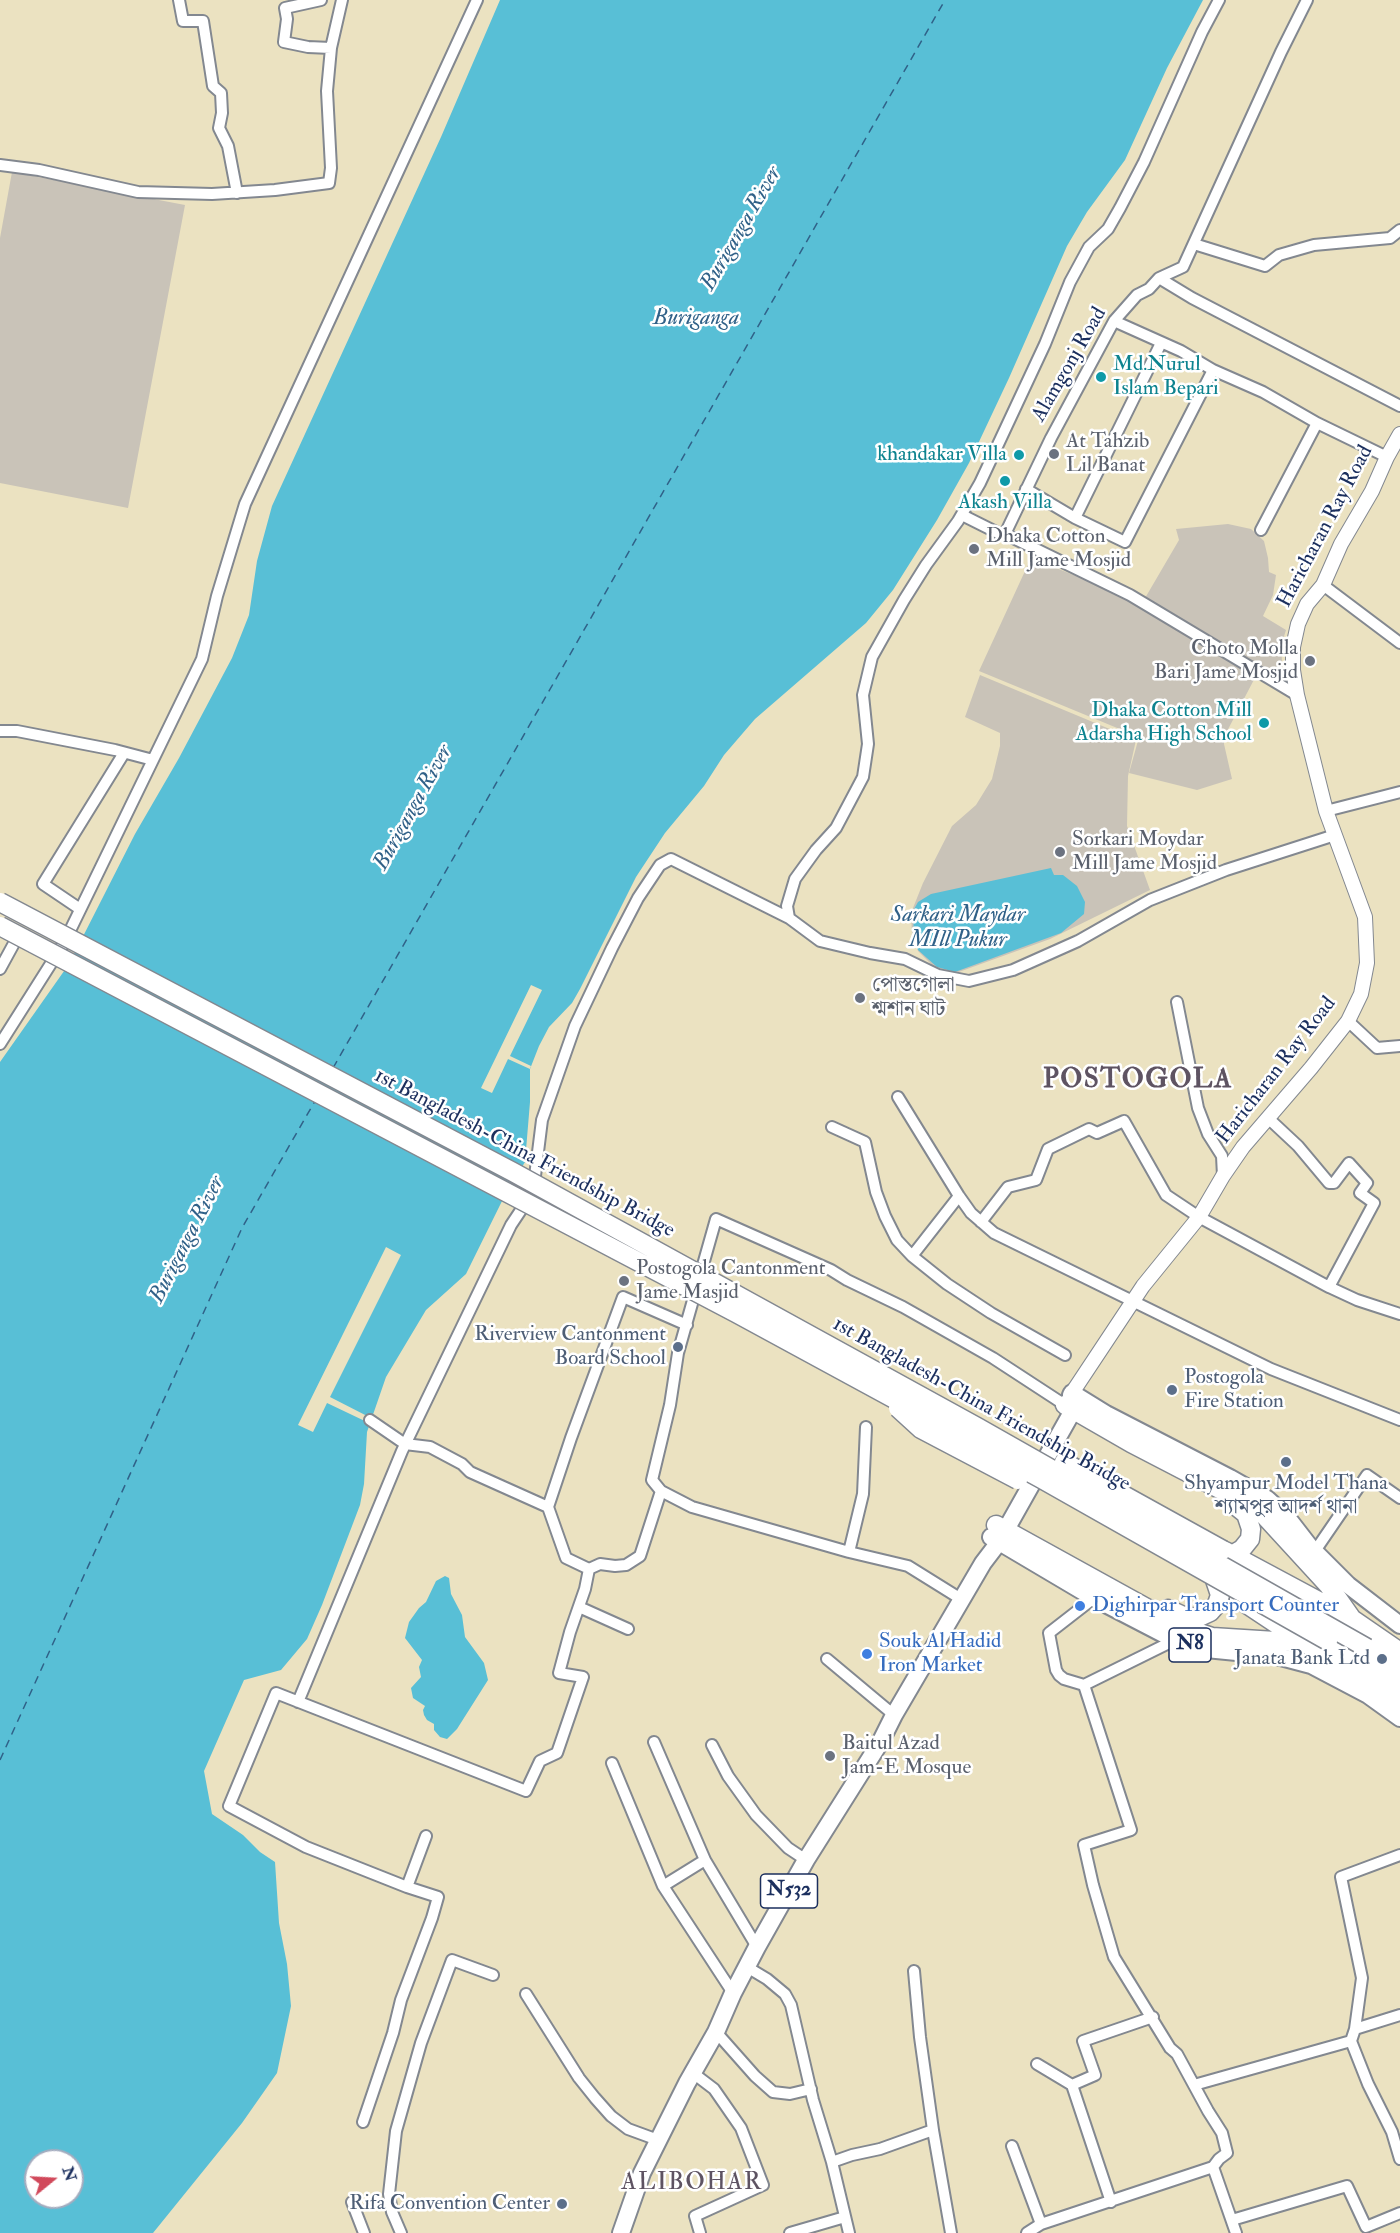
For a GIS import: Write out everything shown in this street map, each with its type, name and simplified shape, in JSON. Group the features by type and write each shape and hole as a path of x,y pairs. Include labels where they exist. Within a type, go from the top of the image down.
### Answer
{"highway":[{"name":"1st Bangladesh-China Friendship Bridge","path":"0,902 513,1172 875,1379 1040,1478 1219,1568 1367,1648 1400,1670"},
{"name":"1st Bangladesh-China Friendship Bridge","path":"0,926 736,1313 875,1379"},
{"path":"875,1379 942,1395 1219,1568 1307,1643 1400,1706"},
{"path":"1070,1406 1239,1507 1250,1521 1250,1539 1247,1545 1219,1568"},
{"path":"1070,1406 1106,1414 1220,1472 1267,1499 1286,1516 1315,1551 1348,1585 1400,1625"},
{"path":"1070,1406 1262,1513 1329,1586 1352,1619 1367,1648"},
{"name":"N532","path":"621,2233 642,2173 716,2032 757,1947 806,1860 881,1741 1070,1406"},
{"path":"1001,1528 1181,1615 1197,1618 1210,1612 1217,1604 1220,1595 1219,1568"},
{"path":"1001,1528 1190,1630 1212,1637 1307,1643 1328,1641"},
{"name":"N8","path":"1001,1528 1094,1598 1175,1640 1196,1648 1277,1656 1311,1665 1368,1695 1400,1718"},
{"name":"1st Bangladesh-China Friendship Bridge","path":"1219,1568 1400,1689"},
{"path":"1219,1568 1352,1619 1400,1652"}],"main road":[{"name":"Haricharan Ray Road","path":"1070,1406 1089,1369 1143,1286 1199,1217 1222,1176 1243,1147 1348,1021 1361,994 1366,963 1365,917 1326,811 1297,695 1293,670 1293,647 1298,624 1307,604 1323,585 1341,544 1400,434"}],"street":[{"path":"179,0 183,21 203,21 213,86 221,93 222,113 219,128 228,146 237,193"},
{"path":"321,0 285,8 287,19 284,42 308,47 331,48"},
{"path":"0,165 39,170 138,192 237,193 329,183 331,168 327,91 331,48 342,0"},
{"path":"0,1044 64,943 202,659 217,596 245,504 477,0"},
{"path":"789,918 787,906 795,879 816,850 836,828 863,777 868,744 863,696 872,657 926,565 962,515 1002,438 1045,344 1070,282 1089,247 1108,229 1120,208 1144,162 1202,32 1219,0"},
{"name":"Alamgonj Road","path":"1005,534 1026,489 1114,321 1137,295 1149,289 1159,278 1183,267 1281,51 1307,0"},
{"path":"1194,244 1265,266 1279,255 1314,245 1390,238 1400,230"},
{"path":"1159,278 1192,298 1400,406"},
{"path":"1114,321 1263,392 1317,423 1387,457"},
{"path":"1075,518 1161,343"},
{"path":"1026,489 1075,518 1125,542 1213,370"},
{"path":"1261,530 1317,423"},
{"path":"962,515 1130,596 1297,695"},
{"path":"1323,585 1400,643"},
{"path":"0,731 17,731 153,760"},
{"path":"80,909 43,885 124,753"},
{"path":"1326,811 1400,792"},
{"path":"298,1702 405,1444 511,1225 533,1192 542,1120 575,1026 638,898 660,865 671,859 789,918 820,941 870,953 905,958 938,975 969,981 1013,970 1078,941 1150,900 1226,870 1335,835"},
{"path":"0,909 64,943"},
{"path":"0,969 18,936"},
{"path":"1177,1002 1198,1108 1208,1134 1222,1156 1222,1176"},
{"path":"1348,1021 1377,1048 1400,1046"},
{"path":"898,1097 959,1196 971,1212 994,1233 1271,1369 1400,1420"},
{"path":"1268,1118 1298,1146 1329,1183 1334,1184 1348,1163 1367,1183 1360,1193 1374,1203 1329,1287"},
{"path":"981,1222 1008,1187 1036,1180 1048,1149 1089,1129 1098,1132 1124,1121 1166,1195 1199,1217 1329,1287 1357,1300 1400,1314"},
{"path":"832,1127 865,1142 876,1192 885,1216 897,1240 912,1256 947,1284 991,1313 1065,1355"},
{"path":"912,1256 959,1196"},
{"path":"961,1599 908,1566 849,1552 692,1507 662,1491 652,1480 670,1405 678,1353 716,1220 831,1270 903,1307 993,1358 1070,1406"},
{"path":"589,1569 566,1558 548,1507 623,1297 687,1325"},
{"path":"370,1420 405,1444 430,1447 462,1464 471,1472 548,1507"},
{"path":"849,1552 863,1494 866,1427"},
{"path":"1315,1551 1367,1475 1400,1498"},
{"path":"589,1569 600,1564 626,1565 640,1556 662,1491"},
{"path":"363,2122 393,2033 404,1991 438,1896 407,1887 306,1847 229,1806 276,1693 526,1791 540,1761 557,1753 583,1677 560,1673 589,1569"},
{"path":"1094,1598 1049,1634 1056,1670 1064,1679 1084,1685 1175,1640"},
{"path":"579,1607 628,1629"},
{"path":"827,1659 894,1715"},
{"path":"1027,2233 1041,2224 1213,2167 1227,2153 1222,2133 1177,2054 1170,2048 1114,1957 1084,1845 1131,1830 1084,1685"},
{"path":"654,1742 705,1860 757,1947"},
{"path":"712,1745 728,1776 756,1815 788,1848 806,1860"},
{"path":"612,1763 663,1886 733,1993"},
{"path":"407,1887 426,1836"},
{"path":"1400,1855 1341,1877 1362,1978 1355,2029 1351,2041 1368,2084 1392,2132 1400,2159"},
{"path":"663,1886 705,1860"},
{"path":"401,2233 392,2212 389,2194 396,2131 421,2043 452,1960 493,1975"},
{"path":"747,1967 767,1979 785,1994 791,2005 810,2089 832,2162 849,2233"},
{"path":"914,1971 920,2037 933,2130 951,2233"},
{"path":"526,1994 579,2078 611,2116 628,2129 658,2140"},
{"path":"1355,2029 1400,2015"},
{"path":"1072,2085 1095,2075 1083,2041 1153,2017"},
{"path":"716,2032 755,2076 774,2092 790,2094 810,2089"},
{"path":"1194,2085 1351,2041"},
{"path":"1037,2064 1072,2085 1111,2202"},
{"path":"693,2073 714,2089 741,2128 763,2185 695,2216 700,2233"},
{"path":"832,2162 880,2149 933,2130"},
{"path":"1012,2146 1041,2224"},
{"path":"1213,2167 1236,2233"},
{"path":"1232,2220 1347,2186 1366,2227 1400,2213"},
{"path":"352,2202 364,2233"},
{"path":"790,2233 845,2217"}],"shaded area":[{"path":"12,172 185,205 128,508 0,483 0,238"},
{"path":"1228,524 1251,529 1264,541 1269,572 1276,575 1273,595 1263,616 1286,630 1281,646 1283,678 1258,672 1224,737 1232,779 1197,790 1129,773 1139,737 979,671 1031,558 1131,598 1141,605 1179,540 1176,529"},
{"path":"980,675 1136,740 1128,776 1127,826 1150,890 1050,939 956,973 934,967 918,951 912,933 911,913 923,883 952,826 976,805 992,779 1000,746 1000,733 965,717"}],"water":[{"name":"Buriganga","path":"500,0 1203,0 1167,68 1125,160 1087,212 1067,246 969,463 937,520 893,590 866,623 755,719 724,755 704,786 665,833 636,877 572,1003 549,1027 530,1069 525,1162 504,1197 466,1274 426,1310 386,1377 367,1432 364,1484 360,1505 307,1639 281,1670 244,1680 204,1771 212,1814 243,1835 260,1852 275,1862 279,1923 287,1964 291,2006 277,2073 242,2123 153,2233 0,2233 0,1062 69,964 135,834 179,758 232,658 249,615 257,561 272,506 441,137"},
{"name":"Sarkari Maydar MIll Pukur","path":"1051,868 1054,875 1063,875 1077,886 1085,902 1084,914 1061,933 955,972 937,967 918,950 914,937 913,911 918,902 931,894"},
{"path":"445,1576 449,1578 451,1594 462,1615 465,1637 484,1663 488,1680 457,1729 447,1739 440,1737 434,1730 434,1724 424,1715 425,1706 413,1698 411,1688 421,1677 419,1667 422,1660 405,1638 409,1622 426,1602 436,1581"}],"pier":[{"path":"531,985 542,990 510,1056 531,1066 530,1069 508,1059 492,1093 481,1088"},
{"path":"386,1247 401,1255 330,1397 371,1418 369,1423 327,1403 313,1432 298,1425"}],"ferry route":[{"path":"333,1068 945,0"},
{"path":"0,1760 242,1228 315,1101"}],"place":[{"name":"Md.Nurul Islam Bepari","path":"1101,377"},
{"name":"At Tahzib Lil Banat","path":"1054,454"},
{"name":"khandakar Villa","path":"1019,455"},
{"name":"Akash Villa","path":"1005,481"},
{"name":"Dhaka Cotton Mill Jame Mosjid","path":"974,549"},
{"name":"Choto Molla Bari Jame Mosjid","path":"1310,661"},
{"name":"Dhaka Cotton Mill Adarsha High School","path":"1264,723"},
{"name":"Sorkari Moydar Mill Jame Mosjid","path":"1060,852"},
{"name":"পোস্তগোলা শ্মশান ঘাট","path":"860,998"},
{"name":"Postogola Cantonment Jame Masjid","path":"624,1281"},
{"name":"Riverview Cantonment Board School","path":"678,1347"},
{"name":"Postogola Fire Station","path":"1172,1390"},
{"name":"Shyampur Model Thana শ্যামপুর আদর্শ থানা","path":"1286,1462"},
{"name":"Dighirpar Transport Counter","path":"1080,1606"},
{"name":"Souk Al Hadid Iron Market","path":"867,1654"},
{"name":"Janata Bank Ltd","path":"1382,1659"},
{"name":"Baitul Azad Jam-E Mosque","path":"830,1756"},
{"name":"Rifa Convention Center","path":"562,2204"}],"district":[{"name":"POSTOGOLA","path":"1138,1081"},
{"name":"ALIBOHAR","path":"692,2184"}],"water label":[{"name":"Buriganga River","path":"742,229"},
{"name":"Buriganga River","path":"414,808"},
{"name":"Buriganga River","path":"188,1240"}]}
